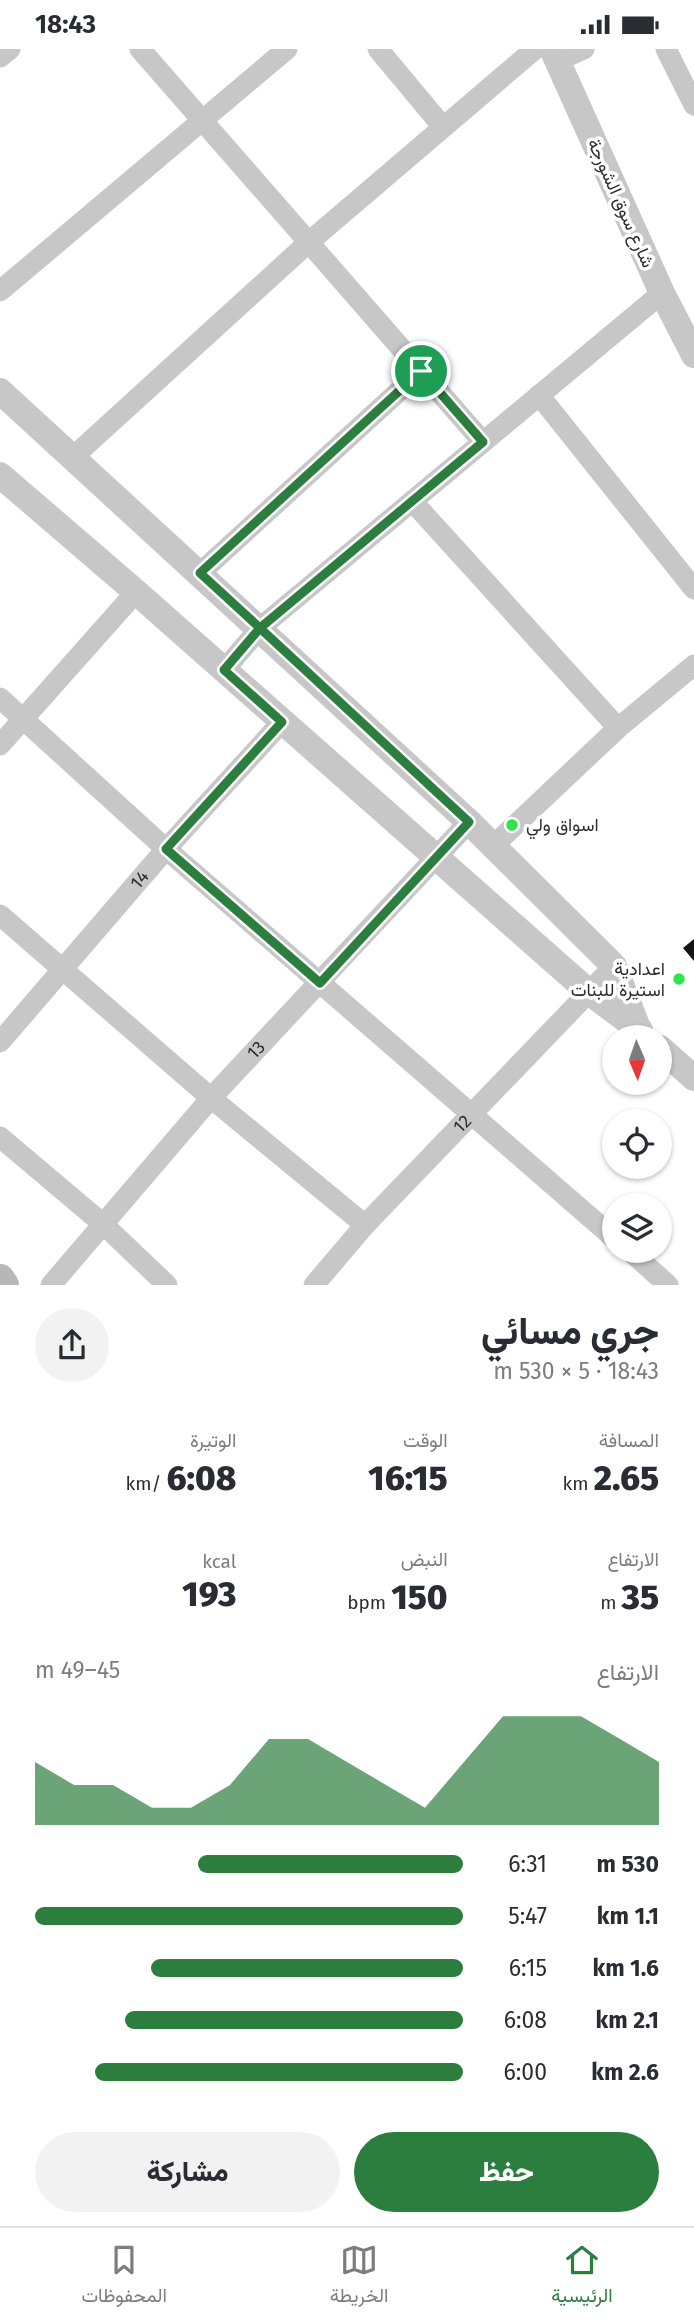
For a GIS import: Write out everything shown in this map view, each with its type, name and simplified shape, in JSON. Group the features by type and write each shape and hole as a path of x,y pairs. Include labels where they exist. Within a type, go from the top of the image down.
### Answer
{"main road":[{"path":"0,1279 4,1285"}],"street":[{"path":"0,57 10,49"},
{"path":"140,49 483,442"},
{"path":"0,291 287,49"},
{"path":"378,49 443,127"},
{"path":"73,457 309,242 443,127 548,53 584,49"},
{"path":"666,49 694,105"},
{"name":"شارع سوق الشورجة","path":"548,53 662,293 690,338"},
{"path":"224,670 260,628 662,293"},
{"path":"200,573 421,371"},
{"path":"0,391 469,822 614,966 640,1025"},
{"path":"539,395 694,589"},
{"path":"0,475 136,591 590,993 632,1025"},
{"path":"412,501 618,729"},
{"path":"0,745 136,591"},
{"path":"493,846 618,729 694,665"},
{"path":"0,698 166,849 602,1228"},
{"name":"14","path":"0,1042 166,849 282,722"},
{"name":"13","path":"51,1285 211,1098 469,822"},
{"path":"0,915 211,1098 365,1225"},
{"name":"12","path":"314,1285 365,1225 614,966"},
{"path":"672,1059 694,1078"},
{"path":"0,1137 103,1224 167,1285"},
{"path":"643,1263 668,1285"}],"building":[{"path":"694,939 694,961 683,948"}],"place":[{"name":"اسواق ولي","path":"512,825"},
{"name":"اعدادية استيرة للبنات","path":"679,979"}],"route":[{"path":"421,371 200,573 260,628 330,692 469,822 320,983 166,849 282,722 224,670 260,628 483,442 421,371"}]}
